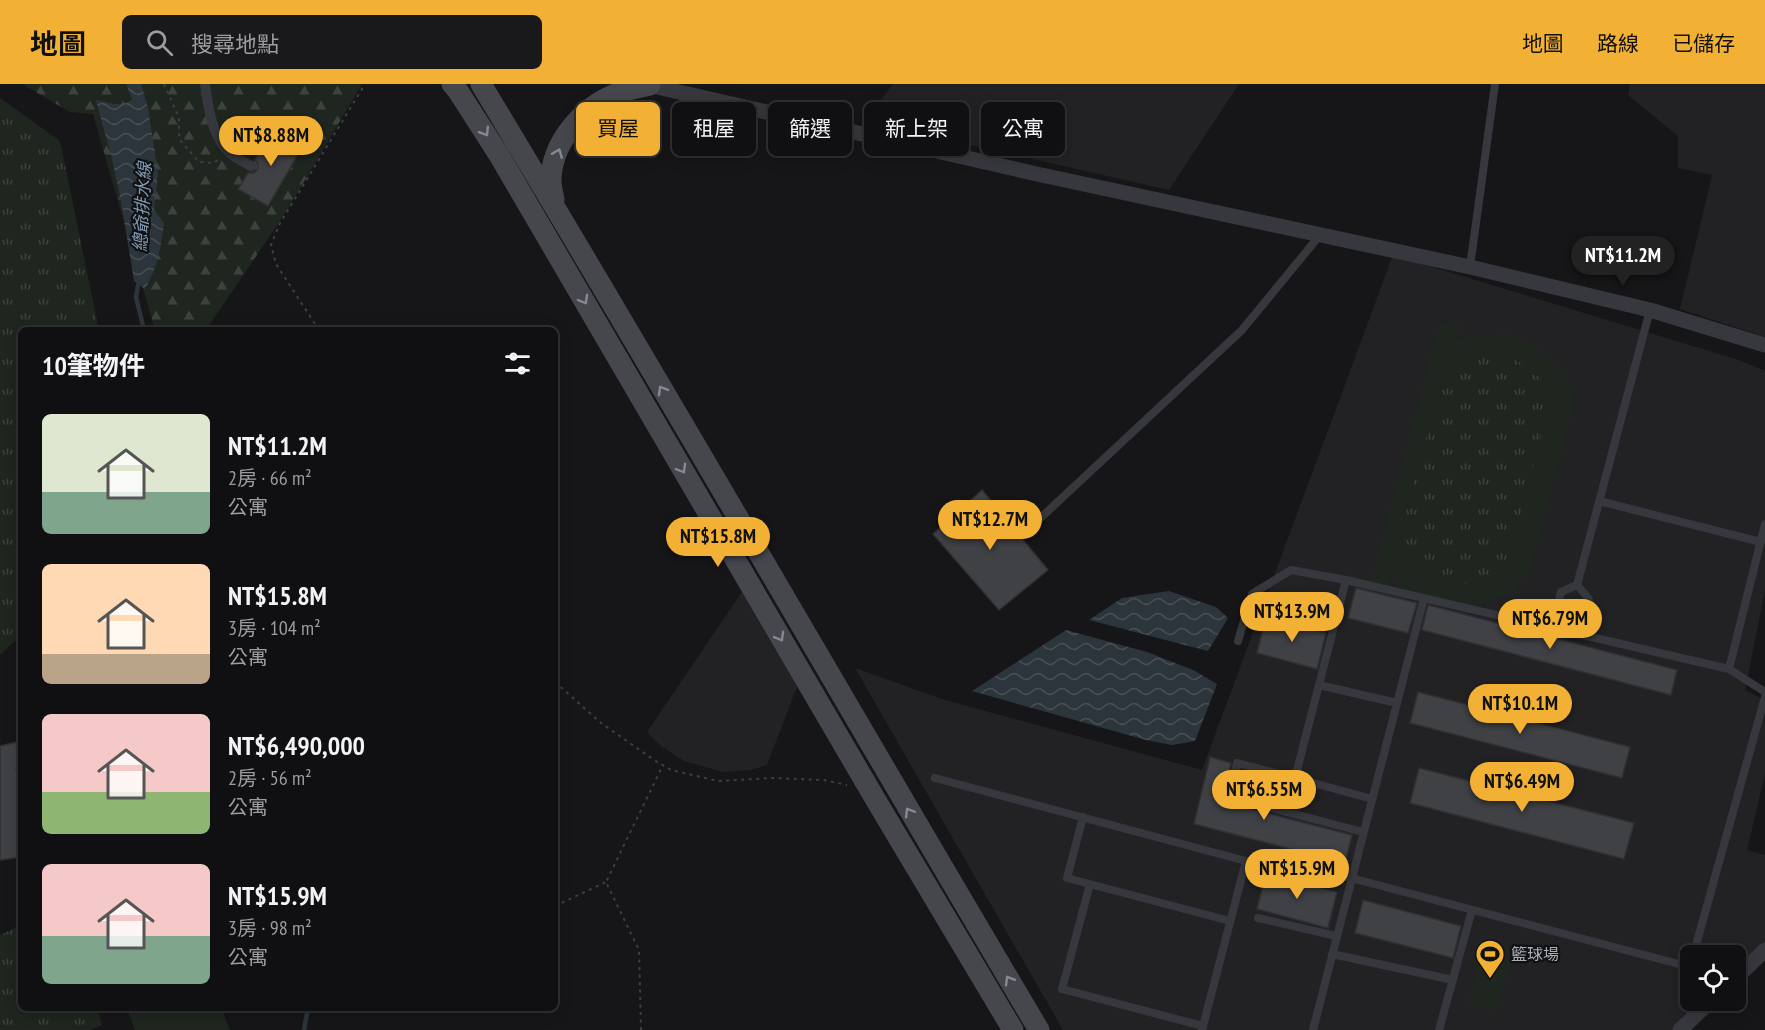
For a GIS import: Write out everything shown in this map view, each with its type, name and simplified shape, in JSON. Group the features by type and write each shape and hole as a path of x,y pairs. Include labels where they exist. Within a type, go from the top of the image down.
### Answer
{"main road":[{"path":"452,84 499,155 867,786 1013,1030"},
{"path":"481,84 1039,1030"},
{"path":"556,209 550,184 551,170 559,147 575,122 596,104 618,93 647,85"}],"street":[{"path":"205,84 207,105 217,135 230,153 251,166"},
{"path":"647,85 844,131 1470,267 1650,310 1765,345"},
{"path":"1746,968 1765,950"},
{"path":"1680,1030 1700,1011"}],"lane":[{"path":"1470,267 1495,84"},
{"path":"1033,525 1242,330 1320,235"},
{"path":"1577,585 1650,310"},
{"path":"1599,501 1761,542"},
{"path":"1729,669 1765,524"},
{"path":"1238,641 1252,594 1291,570 1346,580 1729,669 1765,692"},
{"path":"1295,778 1346,580"},
{"path":"1552,628 1561,592 1577,585"},
{"path":"1577,585 1589,599 1586,636"},
{"path":"1313,1030 1424,598"},
{"path":"1319,685 1397,703"},
{"path":"1696,945 1765,698"},
{"path":"1363,832 1229,797 1237,763 1372,799"},
{"path":"935,778 1246,861 1351,878 1680,963"},
{"path":"1083,817 1067,878 1230,921"},
{"path":"1090,884 1062,989 1203,1028 1246,861"},
{"path":"1439,1030 1472,910"},
{"path":"1258,918 1336,936"},
{"path":"1332,954 1453,980"}],"path":[{"path":"164,84 178,118 179,139 199,162 213,163 224,157"},
{"path":"317,327 276,264 271,245 279,225 364,84"},
{"path":"558,685 601,723 671,770 718,781 773,778 824,780 847,785"},
{"path":"558,905 606,882 663,765"},
{"path":"606,882 639,950 641,1030"}],"shaded area":[{"path":"893,84 1239,84 1169,190 1019,156 1065,156 1065,102 981,102 981,147 969,145 969,102 879,102"},
{"path":"1630,84 1765,84 1765,337 1680,309 1712,175 1678,168 1678,136 1628,95"},
{"path":"1393,255 1739,360 1765,371 1765,590 1745,690 1765,700 1765,774 1747,850 1765,855 1765,946 1746,964 1746,945 1680,945 1680,1011 1697,1011 1677,1030 1063,1030 855,668 945,700 1202,770"},
{"path":"750,580 803,671 767,765 751,770 723,772 684,761 661,746 647,732"}],"green space":[{"path":"22,84 362,84 286,212 208,327 154,327 93,114 70,112"},
{"path":"0,98 60,141 98,327 18,327 18,638 0,655"},
{"path":"1440,321 1461,327 1455,340 1472,336 1515,334 1564,370 1574,404 1531,569 1515,592 1486,604 1446,605 1416,594 1392,574 1387,594 1369,589","holes":["1483,351 1513,359 1538,376 1550,390 1550,404 1508,562 1499,573 1487,581 1456,583 1434,577 1416,566 1405,550 1401,527 1444,372 1457,361"]},
{"path":"1483,351 1507,356 1531,370 1549,388 1550,404 1508,562 1499,573 1487,581 1456,583 1434,577 1416,566 1405,551 1401,527 1444,372 1462,358"},
{"path":"18,926 18,1011 98,1011 102,1025 91,1030 0,1030 0,935"},
{"name":"籃球場","path":"1482,948 1512,956 1497,1012 1468,1005"},
{"path":"128,1011 222,1011 230,1030 135,1030"}],"water":[{"path":"126,84 141,84 148,108 158,173 154,210 164,223 158,258 145,289 134,281 121,201 96,100 115,104 128,102 132,99"},
{"path":"1169,591 1216,607 1228,618 1208,651 1089,620 1122,598"},
{"path":"1066,630 1147,652 1193,670 1217,684 1195,741 1172,745 1146,740 972,691"}],"building":[{"path":"273,129 303,146 268,206 238,189 248,173 254,173 258,169 258,163 255,160"},
{"path":"982,490 1048,570 999,610 933,534"},
{"path":"1356,588 1417,603 1408,633 1348,618"},
{"path":"1428,605 1677,670 1671,695 1422,630"},
{"path":"1266,617 1326,633 1317,669 1257,653"},
{"path":"1418,692 1630,747 1622,778 1410,723"},
{"path":"17,742 18,745 18,768 16,769 18,777 18,857 0,860 0,746"},
{"path":"1210,757 1231,763 1223,796 1227,803 1352,835 1345,863 1194,824"},
{"path":"1419,768 1634,823 1624,859 1410,803"},
{"path":"1266,873 1337,892 1328,928 1257,909"},
{"path":"1363,900 1461,926 1453,958 1355,933"}],"waterway":[{"name":"總爺排水線","path":"139,280 136,297 143,327"},
{"name":"總爺排水線","path":"304,1030 307,1011"}],"place":[{"name":"籃球場","path":"1490,980"}]}
